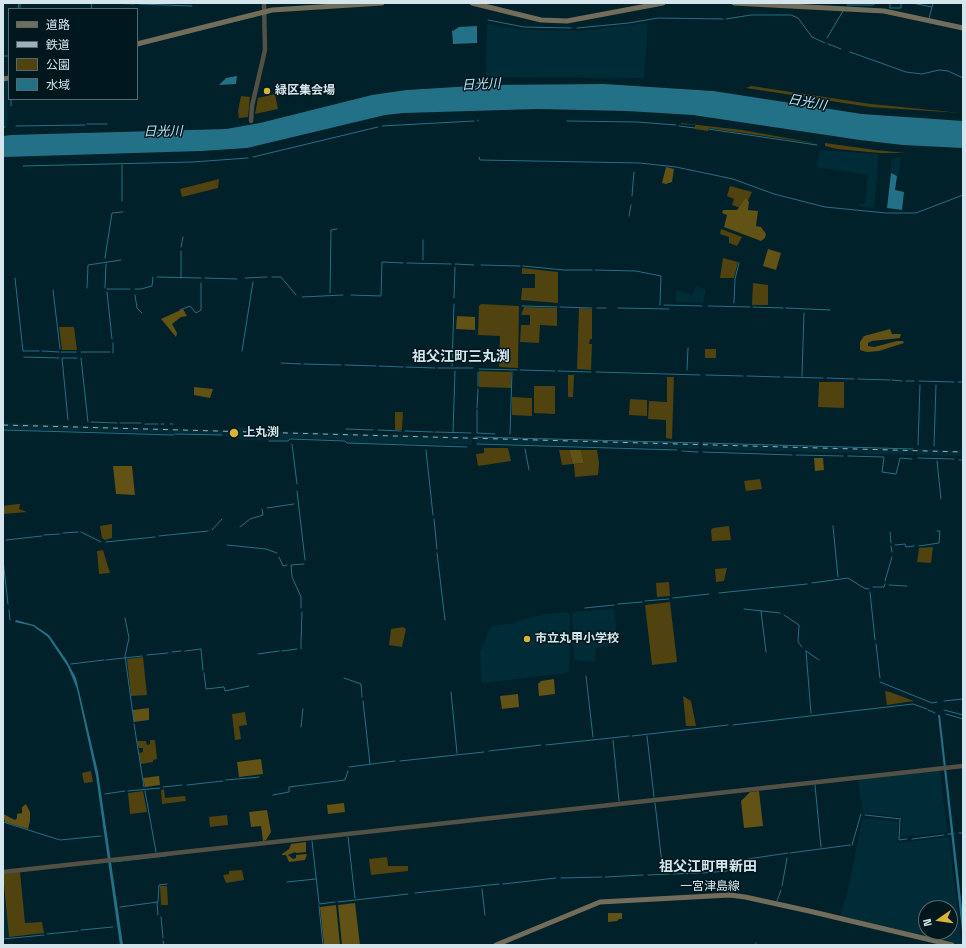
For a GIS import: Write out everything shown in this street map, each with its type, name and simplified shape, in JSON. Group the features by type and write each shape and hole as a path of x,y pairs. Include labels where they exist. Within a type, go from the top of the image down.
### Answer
{"main road":[{"path":"138,44 272,10 382,3"},
{"path":"475,3 541,20 567,21 663,3"},
{"path":"734,3 884,11 963,28"},
{"name":"一宮津島線","path":"496,945 600,902 730,895 801,909 952,945"}],"street":[{"path":"251,121 252,106 265,50 264,3"},
{"path":"3,872 963,766"}],"shaded area":[{"path":"648,23 644,78 488,77 486,74 487,24 524,30 581,31"},
{"path":"8,81 7,127 3,127 3,82"},
{"path":"820,150 879,154 874,208 859,206 859,204 865,204 868,175 816,167"},
{"path":"901,157 899,176 892,175 890,173 892,159"},
{"path":"666,167 674,169 672,182 666,184 662,183"},
{"path":"746,198 749,202 748,210 758,211 756,226 761,227 766,234 765,238 761,241 724,227 727,215 722,213 723,210 737,210"},
{"path":"768,249 781,253 776,270 763,266"},
{"path":"696,286 706,290 703,303 676,302 676,290 692,295"},
{"path":"183,309 187,316 181,317 172,324 177,333 176,337 161,319"},
{"path":"457,316 475,317 475,330 456,329"},
{"path":"890,329 892,334 901,334 900,338 872,341 868,343 868,346 874,347 897,341 903,341 904,343 879,351 867,352 860,350 860,342 864,336"},
{"path":"194,387 213,389 210,398 194,395"},
{"path":"3,423 223,430 223,435 3,429"},
{"path":"232,427 247,428 259,431 472,436 472,445 348,443 346,440 290,438 288,441 244,440 225,436 225,430 232,430"},
{"path":"476,437 699,444 699,449 475,443"},
{"path":"702,444 913,450 913,455 702,449"},
{"path":"917,449 963,450 963,456 916,455"},
{"path":"569,450 581,450 584,463 573,464"},
{"path":"814,458 823,458 824,470 815,471"},
{"path":"113,466 132,466 135,495 116,494"},
{"path":"614,609 618,645 596,648 595,662 574,660 572,612"},
{"name":"市立丸甲小学校","path":"567,612 570,615 569,671 567,673 483,683 481,682 480,652 491,626 516,623 516,621 546,614"},
{"path":"554,679 555,694 539,696 538,684 541,681"},
{"path":"518,694 519,707 502,709 500,696"},
{"path":"149,708 149,720 134,722 133,710"},
{"path":"261,759 263,774 239,777 237,762"},
{"path":"940,770 947,832 901,837 903,817 863,813 858,781 859,779"},
{"path":"159,776 160,785 145,787 143,778"},
{"path":"759,791 763,826 744,828 741,801 750,792"},
{"path":"344,803 345,812 328,814 327,805"},
{"path":"26,804 30,812 28,829 5,822 3,814 15,820 17,818 17,814 22,813 22,807"},
{"path":"267,810 271,832 266,840 263,841 261,826 251,827 249,812"},
{"path":"863,818 898,822 897,843 949,837 957,900 918,900 918,935 840,916 846,898"},
{"path":"306,842 306,852 295,852 288,855 293,859 296,858 296,855 307,854 305,860 289,862 286,855 282,855 289,849 291,844"},
{"path":"3,888 9,937 3,938"},
{"path":"355,903 360,945 342,945 338,905"},
{"path":"336,905 340,945 324,945 320,907"},
{"path":"958,912 962,945 941,940 958,940"},
{"path":"608,913 622,913 622,919 608,922"}],"green space":[{"path":"751,86 871,104 961,113 870,107 746,88"},
{"path":"275,94 278,109 255,114 258,98"},
{"path":"241,96 250,97 248,117 239,118 238,111"},
{"path":"681,123 742,130 820,144 708,128 708,131 695,129 695,125"},
{"path":"825,143 905,153 880,153 837,149 825,146"},
{"path":"219,179 218,188 182,197 180,189"},
{"path":"730,186 752,192 744,209 732,205 734,199 727,196"},
{"path":"721,229 742,237 737,246 729,243 729,237 720,234"},
{"path":"723,258 738,262 734,278 720,278"},
{"path":"522,268 558,272 558,303 521,300 522,288 535,288 535,274 522,274"},
{"path":"753,283 768,285 768,305 752,305"},
{"path":"481,304 519,306 518,368 499,367 500,336 478,335 479,306"},
{"path":"524,307 557,308 557,326 540,325 539,343 520,342 521,325 530,325 530,315 521,315"},
{"path":"579,308 592,309 592,339 590,339 589,344 592,344 591,370 577,369"},
{"path":"59,327 74,327 77,350 62,350"},
{"path":"705,349 716,349 716,358 705,358"},
{"path":"479,371 511,372 511,388 479,387"},
{"path":"568,375 574,375 573,397 568,397"},
{"path":"667,377 674,377 672,439 666,438 666,420 648,419 649,401 667,402"},
{"path":"819,382 844,382 844,408 818,407"},
{"path":"534,386 555,386 555,414 534,413"},
{"path":"512,397 532,398 532,416 512,415"},
{"path":"630,399 647,400 647,416 629,415"},
{"path":"395,412 403,412 402,430 395,430"},
{"path":"484,448 508,448 511,461 478,466 476,454 484,453"},
{"path":"559,450 569,450 573,464 562,465"},
{"path":"581,450 597,450 599,463 598,475 575,477 574,464 584,463"},
{"path":"760,479 762,489 746,491 744,481"},
{"path":"20,504 19,509 27,512 3,514 3,506"},
{"path":"112,524 112,538 105,540 102,538 100,526"},
{"path":"729,526 731,540 712,541 711,530 713,528"},
{"path":"933,547 931,563 917,562 919,548"},
{"path":"103,550 110,573 99,574 97,551"},
{"path":"727,568 724,581 716,582 715,569"},
{"path":"669,582 670,596 657,597 656,583"},
{"path":"670,602 677,662 652,665 645,605"},
{"path":"403,627 406,629 402,647 389,645 391,629"},
{"path":"143,657 147,695 131,696 127,659"},
{"path":"885,691 890,692 914,701 887,705"},
{"path":"683,696 691,701 696,726 686,726"},
{"path":"245,712 247,725 239,726 241,739 235,740 232,714"},
{"path":"150,740 155,740 157,759 153,760 153,762 141,764 139,753 143,752 143,748 139,748 137,741 146,741 147,745 150,744"},
{"path":"91,771 93,782 84,783 82,773"},
{"path":"164,789 165,798 185,796 186,801 162,804 161,790"},
{"path":"143,791 147,812 130,814 128,793"},
{"path":"227,815 228,825 210,827 209,817"},
{"path":"387,857 388,866 408,866 408,871 371,875 369,859"},
{"path":"242,870 244,880 226,883 223,875 229,874 229,871"},
{"path":"20,872 25,923 42,922 44,933 9,937 3,874"},
{"path":"160,886 167,886 168,905 161,905"}],"water":[{"path":"477,26 477,43 453,44 452,30 453,31 459,27"},
{"path":"237,76 236,84 219,85 226,78"},
{"name":"日光川","path":"604,84 713,91 862,114 963,121 963,148 903,145 860,140 693,115 627,111 537,109 404,113 385,115 247,148 201,151 3,157 3,136 11,135 226,129 260,123 372,95 407,90 489,85"},
{"path":"891,173 897,176 895,190 904,192 902,210 887,208"},
{"path":"16,620 34,625 49,635 67,661 76,678 98,772 123,945 120,945 96,776 77,689 68,667 48,637 33,626 15,622"},
{"path":"938,715 940,715 963,917 963,940"}],"waterway":[{"path":"18,8 19,3"},
{"path":"20,3 20,8"},
{"path":"91,8 92,3"},
{"path":"108,3 134,4"},
{"path":"847,5 873,5 876,3"},
{"path":"890,3 890,8 901,8 901,3"},
{"path":"912,3 932,7 933,3"},
{"path":"139,4 192,6"},
{"path":"929,18 932,7"},
{"path":"827,38 843,11"},
{"path":"726,19 751,15 791,15 798,18 812,37 825,43"},
{"path":"577,28 629,23 658,18 723,19"},
{"path":"488,20 524,27 571,28"},
{"path":"828,44 841,49"},
{"path":"850,52 906,72 922,74 939,70 948,71 963,78"},
{"path":"3,56 8,56"},
{"path":"11,100 11,106"},
{"path":"382,126 474,121"},
{"path":"567,121 637,122 676,125"},
{"path":"87,124 107,124"},
{"path":"16,126 85,125"},
{"path":"679,126 695,128"},
{"path":"253,157 378,127"},
{"path":"708,129 817,145"},
{"path":"479,157 480,160 640,163 676,167 733,179 774,194 825,207 886,213 916,213 963,195"},
{"path":"23,166 193,162 248,158"},
{"path":"122,165 122,201"},
{"path":"632,196 634,172"},
{"path":"629,216 631,205"},
{"path":"105,258 112,213 123,212"},
{"path":"330,293 331,230 337,229"},
{"path":"181,247 183,237"},
{"path":"423,240 423,260"},
{"path":"181,251 181,278"},
{"path":"87,288 88,265 121,260"},
{"path":"351,295 381,296 382,262 403,263"},
{"path":"407,263 451,264"},
{"path":"734,303 735,279 739,263"},
{"path":"105,288 106,264"},
{"path":"455,264 474,265"},
{"path":"481,265 520,266"},
{"path":"523,266 564,270 592,270"},
{"path":"454,298 455,267"},
{"path":"595,270 636,271 661,276 660,305"},
{"path":"135,289 152,286 153,277"},
{"path":"157,277 201,278"},
{"path":"245,278 267,277"},
{"path":"272,277 281,277 296,295"},
{"path":"15,278 23,351 39,351"},
{"path":"205,278 237,279"},
{"path":"242,351 253,282"},
{"path":"180,310 190,306 196,313 201,310 201,283"},
{"path":"107,289 130,289"},
{"path":"53,290 60,349"},
{"path":"107,292 112,339"},
{"path":"135,295 137,308 142,313"},
{"path":"302,297 343,295"},
{"path":"452,366 454,304"},
{"path":"664,305 702,306"},
{"path":"522,306 557,307"},
{"path":"708,306 750,307"},
{"path":"560,307 592,308"},
{"path":"753,307 783,308"},
{"path":"597,308 606,308"},
{"path":"618,308 669,309"},
{"path":"786,308 830,310"},
{"path":"802,376 804,313"},
{"path":"113,343 113,353"},
{"path":"687,370 688,348"},
{"path":"42,351 59,352"},
{"path":"61,352 76,352"},
{"path":"81,352 110,352"},
{"path":"24,357 59,358"},
{"path":"68,420 62,358 77,358"},
{"path":"81,358 88,422"},
{"path":"281,363 301,364"},
{"path":"304,364 341,365"},
{"path":"345,365 376,366"},
{"path":"379,366 403,367"},
{"path":"406,367 435,368"},
{"path":"438,368 473,368"},
{"path":"479,369 517,370"},
{"path":"520,370 555,371"},
{"path":"453,432 455,371"},
{"path":"558,371 591,372"},
{"path":"478,372 478,386"},
{"path":"510,434 512,372"},
{"path":"596,372 700,375"},
{"path":"706,375 743,376"},
{"path":"747,376 780,377"},
{"path":"784,377 823,378"},
{"path":"827,378 854,379"},
{"path":"858,379 890,380"},
{"path":"892,380 902,381"},
{"path":"906,381 914,381"},
{"path":"919,381 954,382"},
{"path":"958,382 963,382"},
{"path":"918,445 920,385"},
{"path":"934,446 936,385"},
{"path":"477,408 478,389"},
{"path":"477,410 477,433 495,434"},
{"path":"91,422 117,423"},
{"path":"120,423 141,423"},
{"path":"145,424 158,424"},
{"path":"346,429 373,430"},
{"path":"3,430 174,435"},
{"path":"378,430 401,431"},
{"path":"405,431 433,432"},
{"path":"435,432 471,433"},
{"path":"175,434 222,435"},
{"path":"476,437 699,443"},
{"path":"269,441 288,441 290,439 345,441 347,443 467,447"},
{"path":"703,443 913,449"},
{"path":"292,444 297,484"},
{"path":"477,444 677,450"},
{"path":"525,449 529,470"},
{"path":"426,450 433,515"},
{"path":"682,451 698,452"},
{"path":"703,452 792,455"},
{"path":"796,455 843,456"},
{"path":"848,456 884,457 882,472 896,474 900,458 912,459"},
{"path":"918,458 954,459"},
{"path":"937,461 941,499"},
{"path":"297,491 305,560"},
{"path":"267,508 294,504"},
{"path":"240,527 250,519 263,515 262,509"},
{"path":"212,530 222,519"},
{"path":"434,519 437,549"},
{"path":"833,526 838,577"},
{"path":"159,536 208,531"},
{"path":"919,546 939,543 940,531 937,531"},
{"path":"63,533 78,532"},
{"path":"81,532 101,542"},
{"path":"890,532 891,543"},
{"path":"44,535 60,534"},
{"path":"6,540 42,536"},
{"path":"106,542 155,537"},
{"path":"895,545 905,544 906,547 914,546"},
{"path":"227,545 266,549 277,553"},
{"path":"891,546 892,552"},
{"path":"437,553 445,620"},
{"path":"279,557 283,566 287,565"},
{"path":"885,581 892,557"},
{"path":"3,560 8,604"},
{"path":"301,608 301,597 292,577 291,565 304,564"},
{"path":"812,583 848,578 864,588 869,589"},
{"path":"719,593 807,584"},
{"path":"873,587 884,587 885,584"},
{"path":"889,585 907,586"},
{"path":"870,592 875,640"},
{"path":"673,598 709,594"},
{"path":"645,601 669,599"},
{"path":"618,604 642,602"},
{"path":"585,608 614,605"},
{"path":"744,609 780,613"},
{"path":"9,610 10,620"},
{"path":"761,611 766,652"},
{"path":"301,642 302,612"},
{"path":"784,615 799,625 798,642 802,647"},
{"path":"125,618 129,638 125,656 134,722"},
{"path":"301,643 301,649"},
{"path":"876,644 880,678"},
{"path":"185,651 201,649 203,670"},
{"path":"282,651 297,649"},
{"path":"172,652 181,651"},
{"path":"258,654 279,651"},
{"path":"806,651 811,713"},
{"path":"806,651 819,660"},
{"path":"147,655 168,653"},
{"path":"106,660 142,656"},
{"path":"71,664 104,660"},
{"path":"204,673 206,689 224,687 225,691 249,686"},
{"path":"586,676 593,737"},
{"path":"344,678 361,684 362,697"},
{"path":"880,682 932,703 937,702"},
{"path":"451,692 457,753"},
{"path":"944,701 963,699"},
{"path":"363,701 370,764"},
{"path":"733,725 913,704 927,709"},
{"path":"301,727 303,709"},
{"path":"928,710 935,713"},
{"path":"944,710 963,715"},
{"path":"946,714 963,719"},
{"path":"134,724 144,787"},
{"path":"632,736 728,725"},
{"path":"546,745 629,736"},
{"path":"647,736 654,797"},
{"path":"613,740 619,801"},
{"path":"489,751 541,745"},
{"path":"400,761 484,752"},
{"path":"349,767 395,761"},
{"path":"273,795 289,792 289,787 345,780 348,771"},
{"path":"226,780 259,777"},
{"path":"187,785 223,781"},
{"path":"163,787 182,785"},
{"path":"815,785 821,847"},
{"path":"128,791 160,788"},
{"path":"105,794 125,791"},
{"path":"145,791 156,852"},
{"path":"655,803 663,872"},
{"path":"852,845 861,814"},
{"path":"865,815 901,819"},
{"path":"900,820 899,840 907,839"},
{"path":"3,822 60,840 101,836"},
{"path":"948,834 954,834"},
{"path":"912,839 944,835"},
{"path":"348,837 355,898"},
{"path":"312,841 319,903"},
{"path":"790,853 850,845"},
{"path":"748,859 788,853"},
{"path":"113,862 166,856"},
{"path":"782,886 787,858"},
{"path":"703,873 727,871 743,859"},
{"path":"673,874 699,873"},
{"path":"648,875 670,874"},
{"path":"605,877 643,875"},
{"path":"561,878 602,877"},
{"path":"503,884 556,878"},
{"path":"287,882 316,879"},
{"path":"120,907 158,902 159,885 167,884"},
{"path":"415,893 499,884"},
{"path":"482,889 485,915"},
{"path":"777,901 781,890"},
{"path":"338,902 408,894"},
{"path":"157,902 158,915"},
{"path":"319,904 335,902"},
{"path":"319,906 323,945"},
{"path":"161,917 163,938"},
{"path":"81,930 113,927"},
{"path":"47,934 78,931"},
{"path":"3,939 44,935"},
{"path":"163,941 164,945"}],"railway":[{"path":"3,425 963,452"}],"place":[{"name":"緑区集会場","path":"267,91"},
{"name":"上丸渕","path":"234,433"},
{"name":"市立丸甲小学校","path":"527,639"}],"district":[{"name":"祖父江町三丸渕","path":"461,357"},
{"name":"祖父江町甲新田","path":"708,867"}]}
